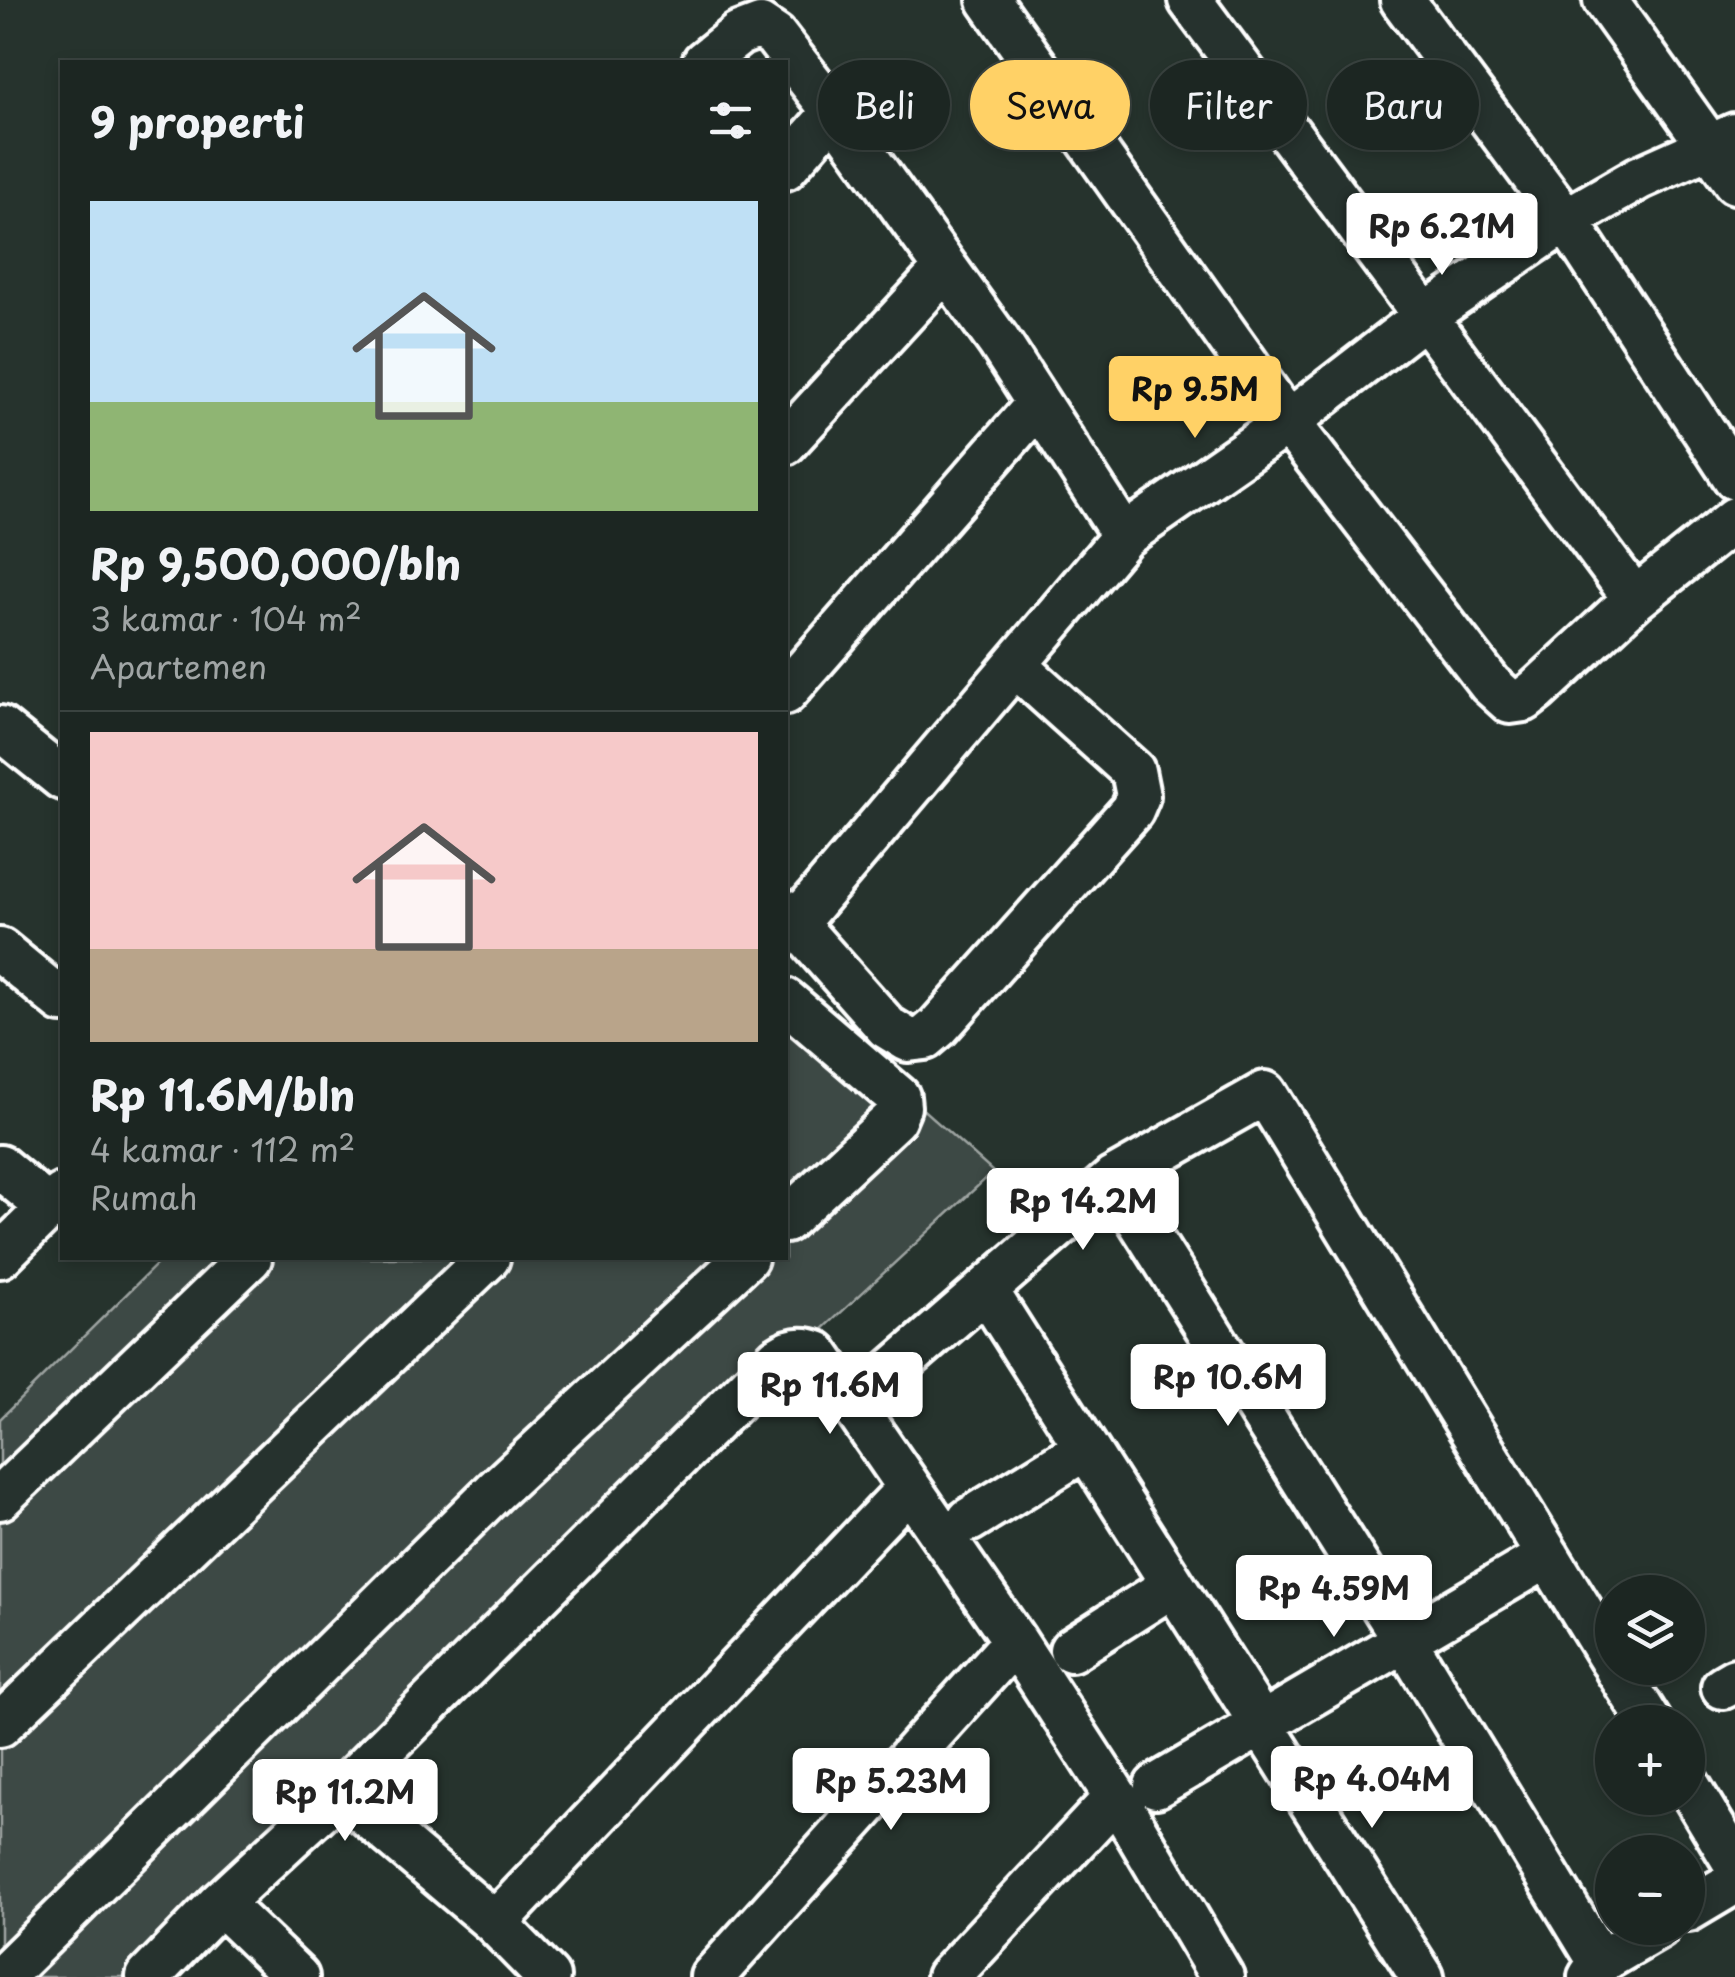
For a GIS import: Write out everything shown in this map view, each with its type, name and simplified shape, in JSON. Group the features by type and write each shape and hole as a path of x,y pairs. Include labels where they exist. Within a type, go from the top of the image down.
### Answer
{"street":[{"path":"989,0 1288,422 1490,684 1510,702 1524,700 1537,690 1635,599 1735,519"},
{"path":"1190,0 1635,599"},
{"path":"1402,0 1566,220 1735,478"},
{"path":"1605,0 1722,139 1735,182"},
{"path":"706,60 738,34 760,26 775,36 818,91"},
{"path":"788,165 818,130"},
{"path":"1016,666 1133,771 1138,796 1132,810 938,1027 924,1038 908,1040 887,1027 790,918 1016,666 1124,536 1288,422 1425,316 1566,220 1639,178 1722,139"},
{"path":"861,150 999,342 1124,536"},
{"path":"788,440 946,268"},
{"path":"788,691 1038,404"},
{"path":"0,728 60,776"},
{"path":"0,950 60,999"},
{"path":"788,1003 898,1098 899,1106 894,1119 788,1218"},
{"path":"878,1383 1113,1179 1266,1093 1595,1633"},
{"path":"0,1167 56,1202 0,1256"},
{"path":"1113,1179 1404,1641 1595,1969 1632,1945"},
{"path":"0,1498 248,1260"},
{"path":"0,1725 486,1260"},
{"path":"2,1977 495,1492 744,1260"},
{"path":"986,1290 1422,1977"},
{"path":"148,1977 778,1358 790,1350 807,1349 816,1353 1015,1641 1136,1792 1222,1977"},
{"path":"969,1520 1086,1448"},
{"path":"496,1923 909,1488"},
{"path":"948,1977 1136,1792 1548,1556"},
{"path":"1071,1650 1172,1585"},
{"path":"712,1977 1015,1641"},
{"path":"340,1792 496,1923 548,1977"},
{"path":"1705,1813 1735,1863"},
{"path":"1705,1900 1735,1882"},
{"path":"220,1903 297,1977"}],"shaded area":[{"path":"788,989 993,1172 122,1977 0,1977 0,1419 161,1260 788,1260"}]}
